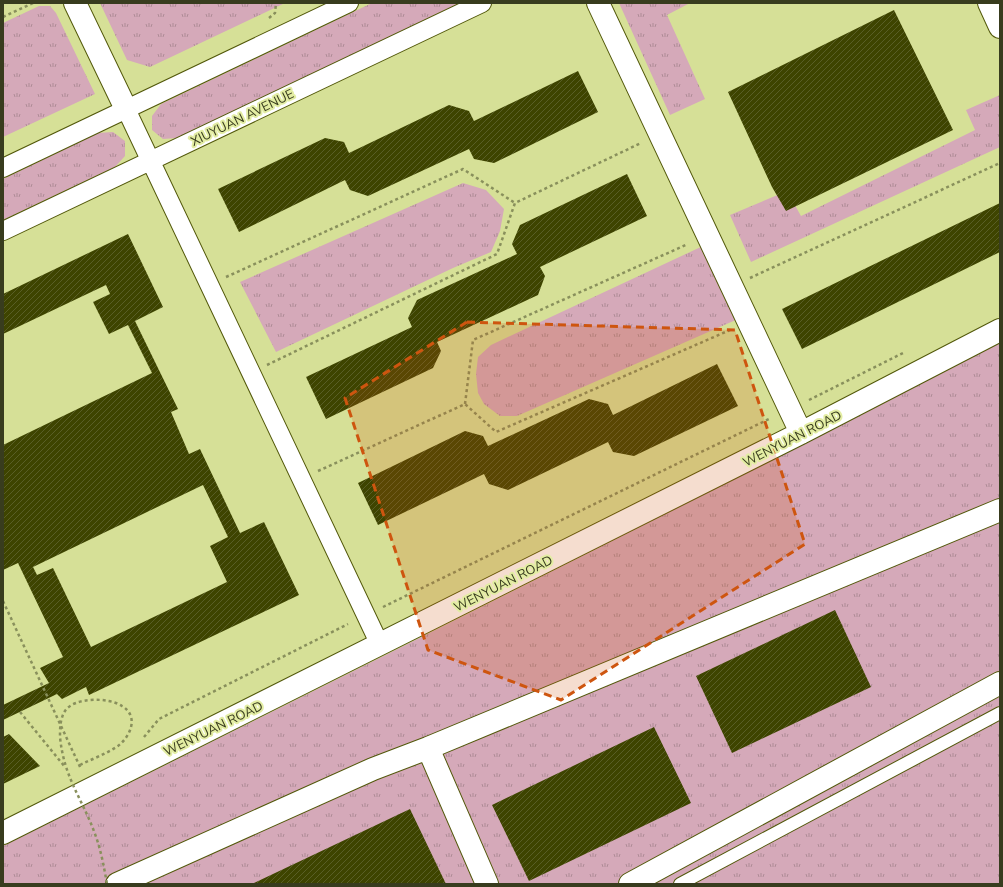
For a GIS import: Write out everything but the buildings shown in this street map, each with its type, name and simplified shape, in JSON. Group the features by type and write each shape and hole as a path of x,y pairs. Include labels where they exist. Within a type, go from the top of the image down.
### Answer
{"street":[{"path":"75,3 380,645"},
{"path":"3,168 349,3"},
{"name":"XIUYUAN AVENUE","path":"3,231 482,3"},
{"path":"598,3 801,433"},
{"path":"989,3 1000,27"},
{"name":"WENYUAN ROAD","path":"3,833 801,433 1000,330"},
{"path":"117,884 373,768 428,748 1000,510"},
{"path":"630,884 1000,683"},
{"path":"428,748 487,884"}],"lane":[{"path":"680,884 1000,713"}],"path":[{"path":"3,16 33,3"},
{"path":"251,373 497,254 515,202 660,134"},
{"path":"732,287 1000,163"},
{"path":"209,285 463,169 515,202"},
{"path":"465,404 473,340 707,235"},
{"path":"465,404 496,432 748,322"},
{"path":"142,740 159,718 366,615 909,351"},
{"path":"301,479 465,404"},
{"path":"3,601 84,775"},
{"path":"80,765 118,745 129,734 132,722 130,713 121,705 95,699 72,704 66,710 61,719 60,731 62,755 95,832 102,853 107,884"},
{"path":"20,712 66,767"},
{"path":"71,782 77,778"}],"highlighted area":[{"path":"467,322 735,330 805,544 561,700 428,650 345,398"}],"green space":[{"path":"100,3 285,3 150,67 127,60"},
{"path":"372,3 460,3 177,138 163,139 152,130 152,116 161,104"},
{"path":"619,3 690,3 667,15 705,99 670,115"},
{"path":"39,6 50,6 56,13 95,94 3,137 3,23"},
{"path":"1000,95 1000,147 751,262 730,215 787,191 801,216 975,130 966,110"},
{"path":"113,132 125,141 125,156 115,167 3,220 3,179 98,133"},
{"path":"463,183 486,190 504,209 500,231 491,252 453,268 276,352 240,282"},
{"path":"705,245 738,319 517,416 500,416 484,404 478,393 476,374 478,357 491,345"},
{"path":"1000,342 1000,884 3,884 3,846 378,659"}]}
